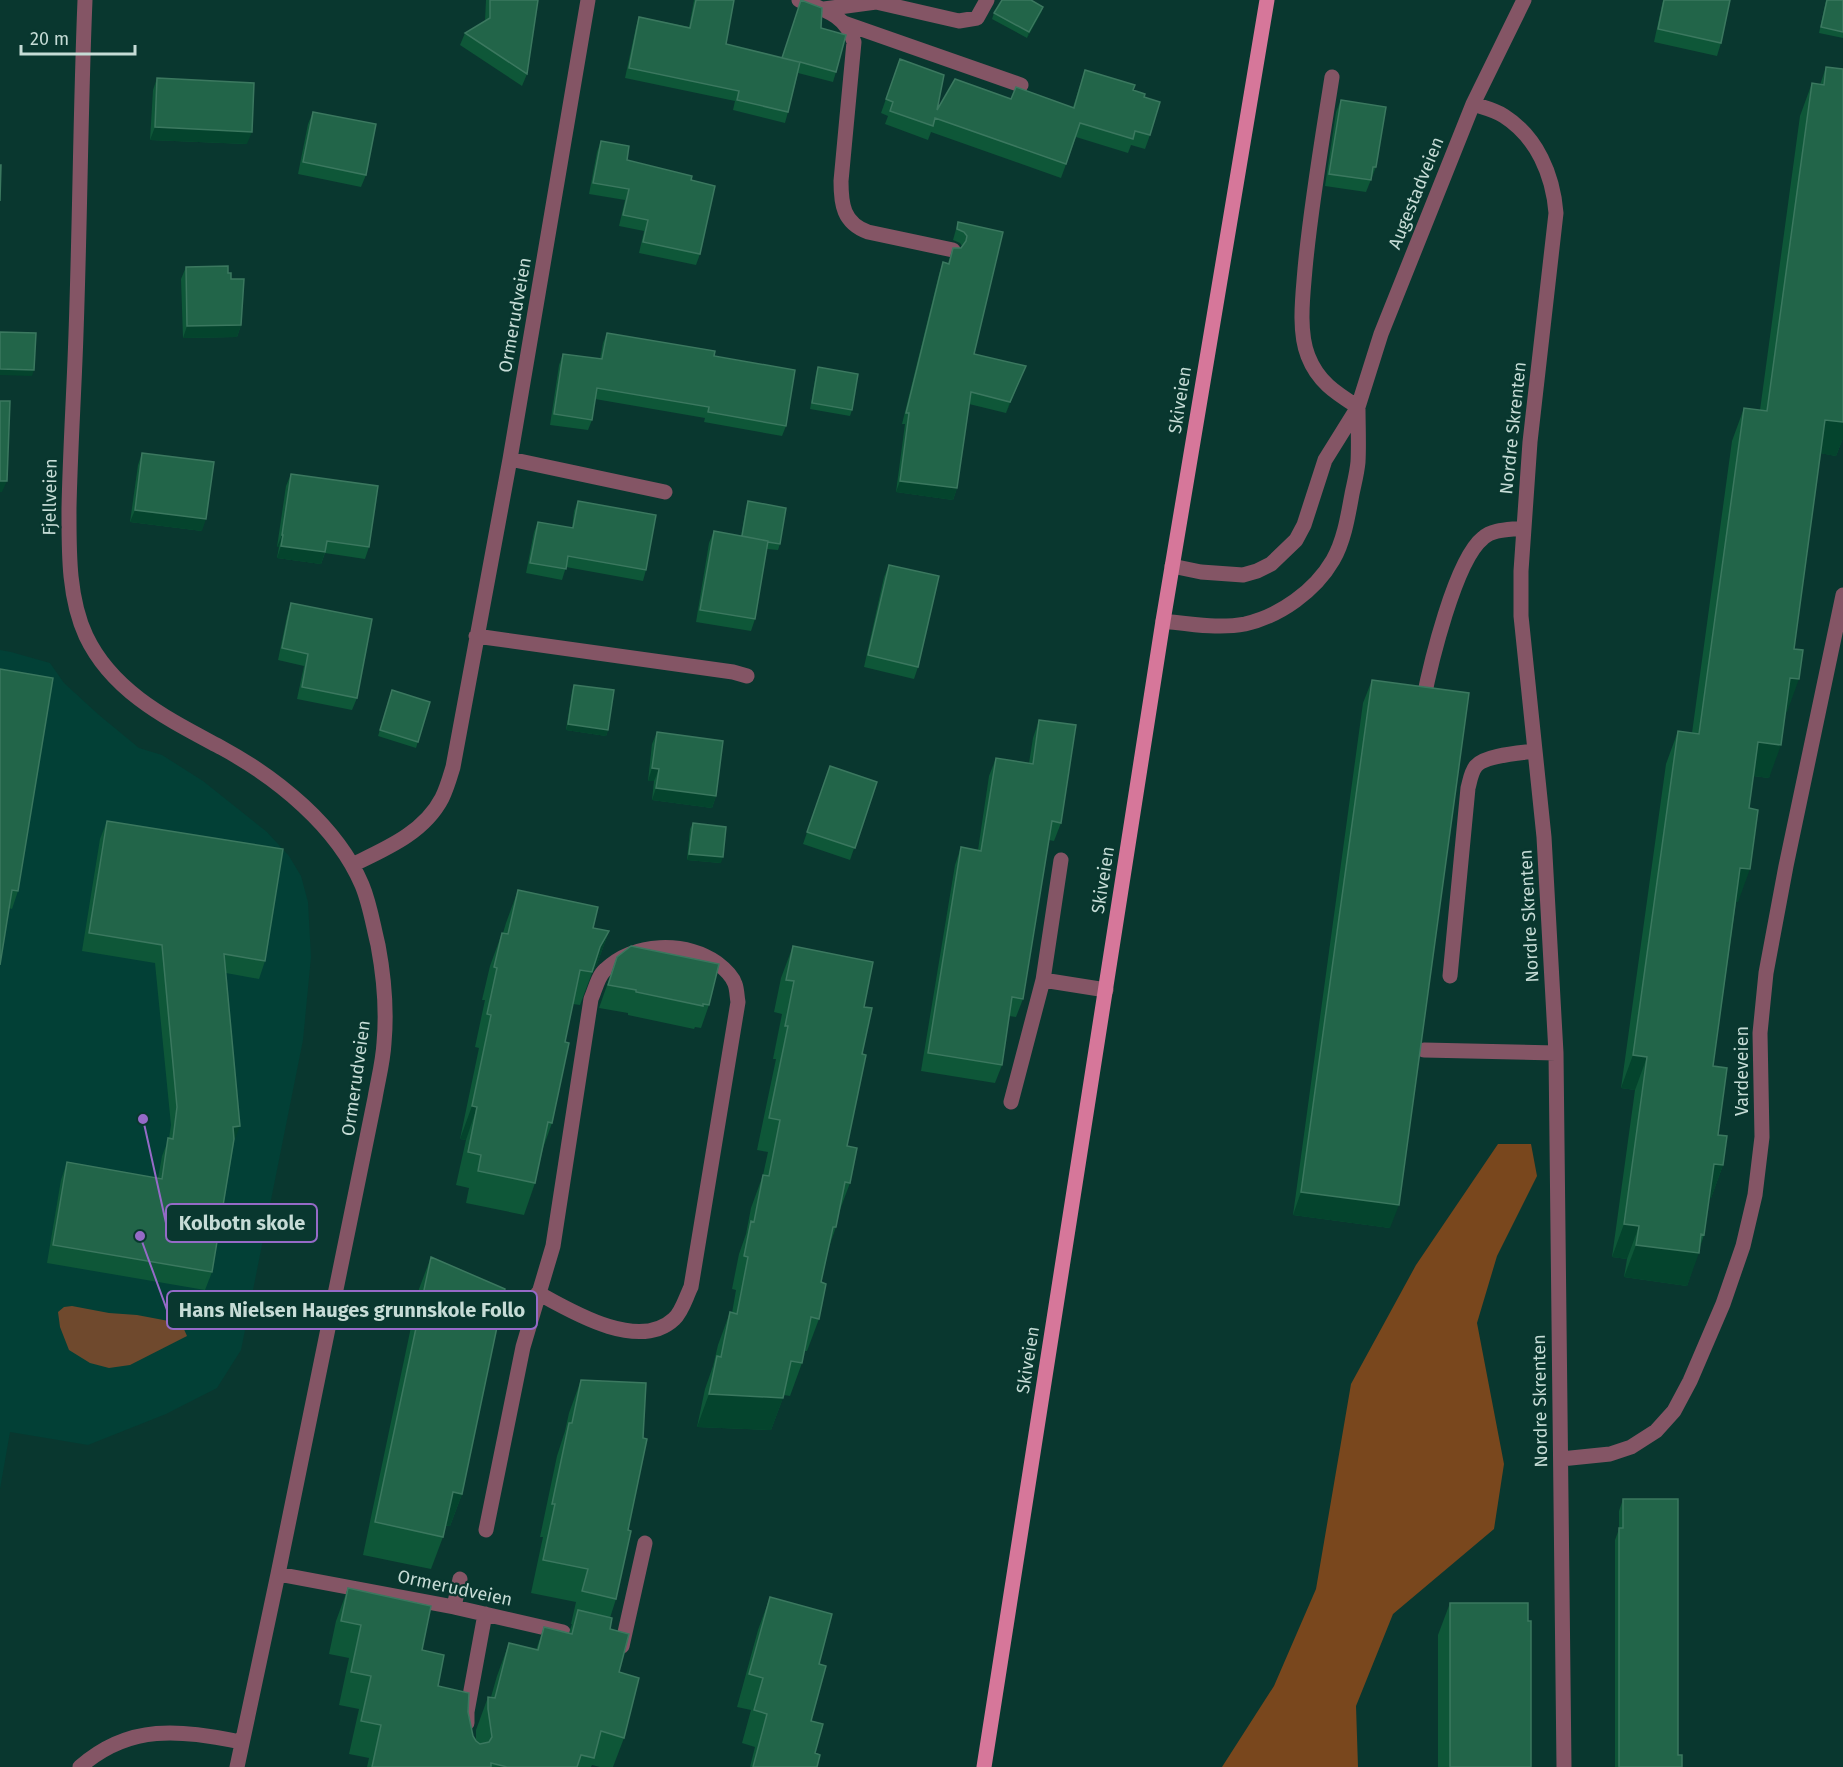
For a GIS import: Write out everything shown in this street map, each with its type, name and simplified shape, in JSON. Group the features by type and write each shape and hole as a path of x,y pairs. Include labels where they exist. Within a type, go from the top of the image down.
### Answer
{"main road":[{"name":"Skiveien","path":"984,1767 1163,621 1267,0"}],"street":[{"name":"Fjellveien","path":"84,0 75,358 69,476 69,551 76,610 86,636 103,666 125,688 158,713 253,765 281,786 308,810 332,837 352,865"},
{"name":"Ormerudveien","path":"237,1767 373,1109 384,1044 386,996 381,962 371,914 352,865 396,843 414,830 430,815 448,786 510,459 588,0"},
{"path":"799,0 834,14 851,32 854,42 841,181 841,196 846,214 859,229 953,250"},
{"path":"824,9 876,2 959,21 976,18 987,0"},
{"name":"Augestadveien","path":"1172,566 1201,572 1243,575 1271,564 1296,540 1304,525 1325,460 1358,407 1381,334 1473,104 1524,0"},
{"path":"844,23 1021,85"},
{"path":"1332,77 1310,220 1303,289 1304,339 1307,355 1317,374 1330,389 1358,407"},
{"name":"Nordre Skrenten","path":"1473,104 1503,116 1522,131 1537,150 1545,166 1554,196 1554,234 1522,528 1521,616 1544,837 1556,1053 1564,1767"},
{"name":"Augestadveien","path":"1163,621 1218,626 1245,624 1269,616 1308,591 1333,559 1347,519 1358,463 1358,407"},
{"path":"510,459 665,492"},
{"path":"1423,702 1428,676 1455,586 1474,547 1483,537 1492,532 1522,528"},
{"name":"Vardeveien","path":"1561,1459 1610,1454 1631,1447 1656,1431 1674,1411 1690,1381 1723,1304 1743,1246 1755,1195 1762,1137 1760,1033 1766,973 1785,866 1843,595"},
{"path":"476,636 733,672 747,676"},
{"path":"1450,976 1468,788 1473,772 1477,764 1486,759 1535,751"},
{"path":"1011,1102 1043,980 1061,860"},
{"path":"486,1530 523,1347 537,1293 553,1246 591,999 603,971 622,957 645,950 672,947 704,954 726,969 735,984 738,1002 691,1287 676,1318 662,1329 646,1332 622,1330 577,1315 537,1293"},
{"path":"1043,980 1106,990"},
{"path":"1424,1050 1556,1053"},
{"path":"600,1641 622,1647 645,1544"},
{"name":"Ormerudveien","path":"278,1574 454,1607 579,1636"},
{"path":"454,1607 460,1580"},
{"path":"466,1743 467,1712 485,1614"},
{"path":"80,1767 107,1746 126,1739 155,1734 183,1732 241,1742"}],"shaded area":[{"path":"0,650 50,663 64,683 139,748 162,755 203,781 267,832 289,856 301,876 308,902 311,957 303,1040 241,1350 217,1388 166,1414 88,1445 10,1432 0,1489"},
{"path":"1498,1144 1531,1144 1537,1176 1497,1256 1477,1323 1504,1464 1494,1529 1393,1614 1356,1706 1358,1767 1222,1767 1274,1686 1316,1589 1351,1384 1416,1265"},
{"path":"72,1306 174,1322 183,1327 187,1336 130,1365 109,1368 90,1363 69,1350 60,1327 58,1312 64,1307"}],"building":[{"path":"490,0 538,0 527,74 465,33 490,18"},
{"path":"696,0 734,0 726,44 782,58 801,0 822,8 821,28 846,35 836,72 800,62 788,112 737,100 739,91 629,68 639,17 690,28"},
{"path":"1002,0 1031,0 1043,7 1029,32 994,13"},
{"path":"1664,0 1730,0 1721,43 1658,29"},
{"path":"1827,0 1843,0 1843,32 1821,27"},
{"path":"900,59 944,75 937,110 955,79 1011,99 1016,87 1074,108 1085,70 1135,85 1133,90 1145,94 1144,97 1160,102 1150,135 1135,131 1133,139 1080,123 1066,164 935,118 933,126 890,111 893,102 886,99"},
{"path":"1826,67 1843,69 1843,422 1825,420 1794,649 1803,650 1799,679 1790,678 1781,745 1758,742 1749,808 1758,810 1750,869 1740,868 1713,1066 1727,1068 1718,1135 1727,1136 1723,1165 1714,1164 1704,1235 1701,1234 1699,1253 1636,1245 1639,1226 1624,1224 1647,1057 1633,1055 1678,731 1699,734 1744,408 1767,411 1812,83 1824,85"},
{"path":"157,78 254,83 252,132 155,127"},
{"path":"1341,100 1386,107 1376,167 1373,167 1371,180 1329,174"},
{"path":"313,112 376,124 366,175 303,162"},
{"path":"601,141 629,146 627,160 692,176 691,180 715,186 700,254 643,242 648,220 623,215 629,189 593,183"},
{"path":"958,222 1003,232 974,354 1026,366 1010,402 971,392 957,488 900,481 909,413 906,413 943,262 949,264 953,248 961,248 966,241 967,236 964,232 957,229"},
{"path":"228,266 231,279 244,279 241,325 187,326 186,267"},
{"path":"0,332 36,333 34,370 0,369"},
{"path":"607,333 715,351 714,356 795,370 786,426 708,412 709,407 597,388 592,420 554,414 563,354 602,359"},
{"path":"818,367 858,374 852,410 812,403"},
{"path":"0,401 10,401 7,481 0,481"},
{"path":"142,453 214,462 206,519 135,510"},
{"path":"291,474 378,486 369,547 327,541 325,552 281,546"},
{"path":"578,501 656,515 646,570 568,556 566,569 530,563 538,522 573,528"},
{"path":"748,501 786,508 780,544 742,536"},
{"path":"714,531 768,541 755,619 700,610"},
{"path":"889,565 939,576 918,667 868,655"},
{"path":"291,603 372,619 357,698 302,687 308,654 282,648"},
{"path":"0,669 53,678 18,891 12,890 0,965"},
{"path":"1372,680 1469,693 1399,1205 1301,1192"},
{"path":"574,685 614,690 608,730 568,724"},
{"path":"392,690 430,702 418,742 380,730"},
{"path":"1039,720 1076,725 1061,823 1052,821 1023,999 1012,997 1002,1065 928,1053 961,847 981,851 996,758 1033,764"},
{"path":"657,732 723,741 716,796 656,788 659,769 652,768"},
{"path":"830,766 877,782 855,848 807,832"},
{"path":"107,821 283,849 265,961 224,954 240,1126 233,1127 234,1139 212,1272 53,1245 67,1162 162,1179 168,1138 173,1139 177,1107 162,945 89,933"},
{"path":"693,823 726,827 723,857 689,854"},
{"path":"518,890 598,907 593,928 609,931 600,947 592,972 580,970 565,1042 569,1043 552,1123 548,1122 535,1183 478,1171 481,1155 468,1152 477,1107 472,1106 491,1015 487,1014 497,968 494,967 502,933 508,934"},
{"path":"631,946 719,964 709,1005 703,1004 703,1006 608,985 617,957"},
{"path":"793,946 873,962 864,1007 872,1008 862,1054 866,1055 847,1146 857,1148 850,1183 845,1182 836,1227 833,1227 821,1282 826,1284 819,1319 811,1317 802,1363 791,1361 783,1398 709,1394 717,1356 721,1357 730,1312 737,1314 748,1257 744,1256 751,1221 754,1222 763,1175 769,1176 780,1120 769,1118 788,1026 785,1026 794,981 786,980"},
{"path":"431,1257 505,1289 462,1494 453,1492 443,1537 375,1522"},
{"path":"581,1380 646,1383 643,1438 647,1439 616,1599 582,1591 588,1569 543,1560 569,1423 572,1423"},
{"path":"1623,1499 1678,1499 1678,1755 1682,1755 1682,1767 1619,1767 1619,1528 1623,1528"},
{"path":"348,1588 431,1606 422,1650 444,1655 438,1686 469,1693 468,1712 473,1736 480,1744 489,1742 492,1737 488,1697 495,1698 509,1643 538,1650 544,1627 572,1634 578,1610 612,1618 610,1629 629,1634 619,1672 639,1678 624,1738 601,1731 594,1758 581,1755 577,1767 507,1767 491,1763 491,1767 372,1767 381,1725 361,1721 371,1676 351,1672 361,1625 341,1621"},
{"path":"770,1597 832,1614 819,1664 826,1666 811,1721 823,1724 815,1753 820,1755 817,1767 753,1767 767,1714 754,1710 763,1678 749,1674"},
{"path":"1450,1603 1528,1603 1528,1621 1531,1621 1531,1767 1450,1767"}],"place":[{"name":"Kolbotn skole","path":"143,1119"},
{"name":"Hans Nielsen Hauges grunnskole Follo","path":"140,1236"}]}
